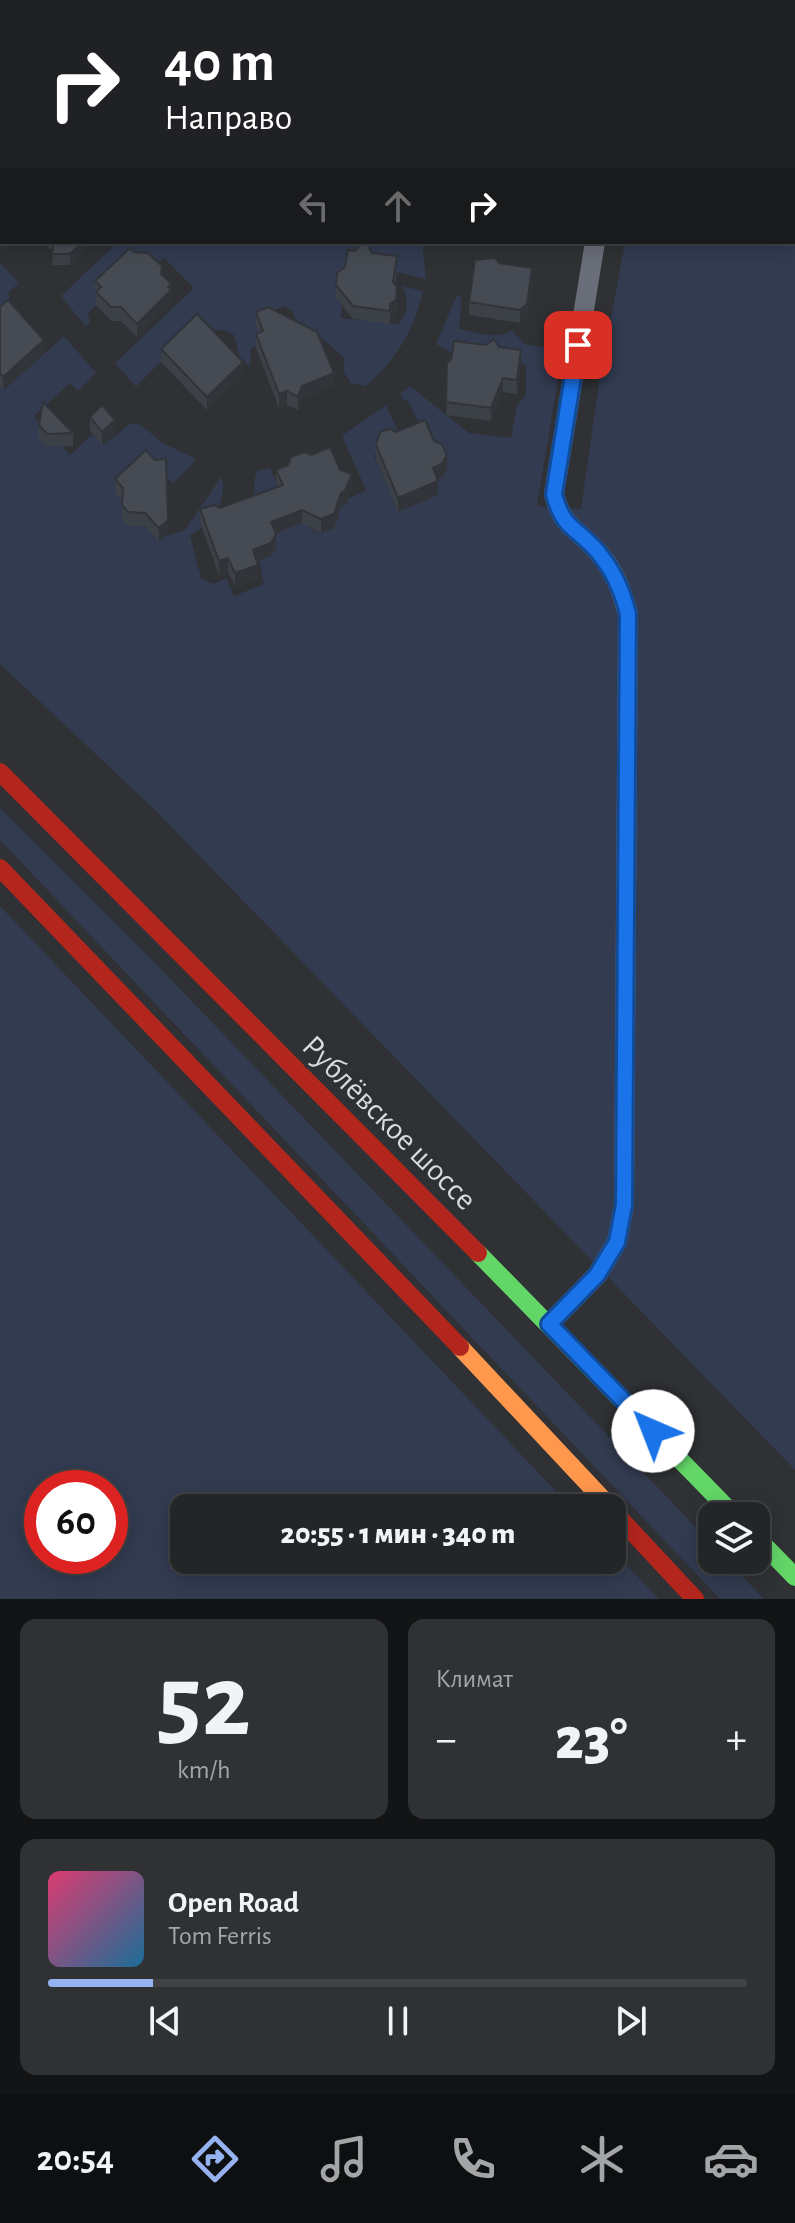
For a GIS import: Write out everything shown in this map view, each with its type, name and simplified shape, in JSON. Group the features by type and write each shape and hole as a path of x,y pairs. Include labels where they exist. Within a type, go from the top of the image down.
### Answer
{"main road":[{"name":"Рублёвское шоссе","path":"0,772 549,1324 721,1502"},
{"path":"0,868 597,1494"},
{"path":"626,1525 695,1599"},
{"path":"770,1551 795,1577"}],"street":[{"path":"549,1324 597,1275 617,1242 624,1205 628,614 620,584 597,551 560,516 554,494 595,244"}],"shaded area":[{"path":"116,244 422,244 426,279 396,272 336,298 342,306 341,318 398,324 407,306 402,286 423,291 402,344 386,366 365,386 351,383 343,371 345,359 310,327 295,332 298,326 292,311 284,306 269,312 268,343 251,348 250,367 241,358 234,367 239,354 234,335 222,330 209,331 181,345 136,387 115,363 194,288 164,258 97,305 88,313 90,322 86,327 61,296"},
{"path":"625,244 795,244 795,1470 154,809 0,664 0,386 4,390 64,336 96,373 78,391 70,383 34,416 70,455 93,434 103,445 131,423 141,425 164,444 195,458 173,483 163,473 142,522 156,539 185,530 221,477 223,493 214,519 206,521 190,536 201,578 213,584 227,578 234,596 264,584 254,508 258,470 270,468 295,526 306,522 309,528 321,533 334,527 339,516 337,508 366,490 342,436 386,405 403,442 374,455 398,511 425,433 407,400 404,401 400,394 410,386 469,433 511,438 517,404 526,395 526,366 454,355 436,344 457,295 462,298 459,329 493,335 512,330 524,344 563,350 537,506 581,509 599,383"},
{"path":"0,263 19,283 8,293 10,298 0,308"},
{"path":"0,808 160,968 698,1529 698,1574 740,1574 764,1599 720,1599 626,1500 626,1494 620,1494 0,840"},
{"path":"0,906 559,1494 170,1494 170,1574 626,1574 626,1565 659,1599 0,1599"}],"building":[{"path":"54,244 80,244 70,254 52,254"},
{"path":"361,244 367,244 372,253 397,256 393,282 397,287 396,300 390,304 390,311 353,306 336,285 337,273 345,267 348,250 355,251"},
{"path":"130,248 134,252 148,253 162,266 161,274 171,283 168,287 171,290 137,324 121,307 111,307 96,292 101,287 95,281"},
{"path":"495,258 499,263 532,268 527,304 520,310 469,302 475,260"},
{"path":"8,300 44,340 3,377 0,373 0,307"},
{"path":"268,307 317,332 334,373 302,386 298,397 287,391 279,394 256,334 263,331 256,312"},
{"path":"197,314 243,362 207,397 161,349"},
{"path":"494,339 499,347 521,350 517,380 503,378 491,408 446,402 447,363 451,360 454,341 486,345"},
{"path":"43,402 73,433 47,434 39,425"},
{"path":"102,405 115,420 102,432 90,417"},
{"path":"425,420 434,441 442,444 447,455 443,463 433,468 438,481 398,498 376,445 380,432 390,429 396,432"},
{"path":"330,447 340,470 352,474 334,514 321,519 302,510 271,522 276,534 271,543 253,550 258,565 235,573 228,558 219,561 200,509 214,505 220,508 283,485 276,470 288,465 291,457 304,452 312,455"},
{"path":"146,450 155,460 166,459 168,520 159,528 145,513 128,512 122,505 123,488 115,479"}],"traffic: fast":[{"path":"478,1253 721,1502"},
{"path":"770,1551 795,1577"}],"traffic: slow":[{"path":"460,1347 598,1494"}],"traffic: jam":[{"path":"0,772 478,1253"},
{"path":"0,868 460,1347"},
{"path":"626,1525 695,1599"}],"route":[{"path":"578,345 554,494 560,516 597,551 620,584 628,614 624,1205 617,1242 597,1275 549,1324 653,1431"}]}
